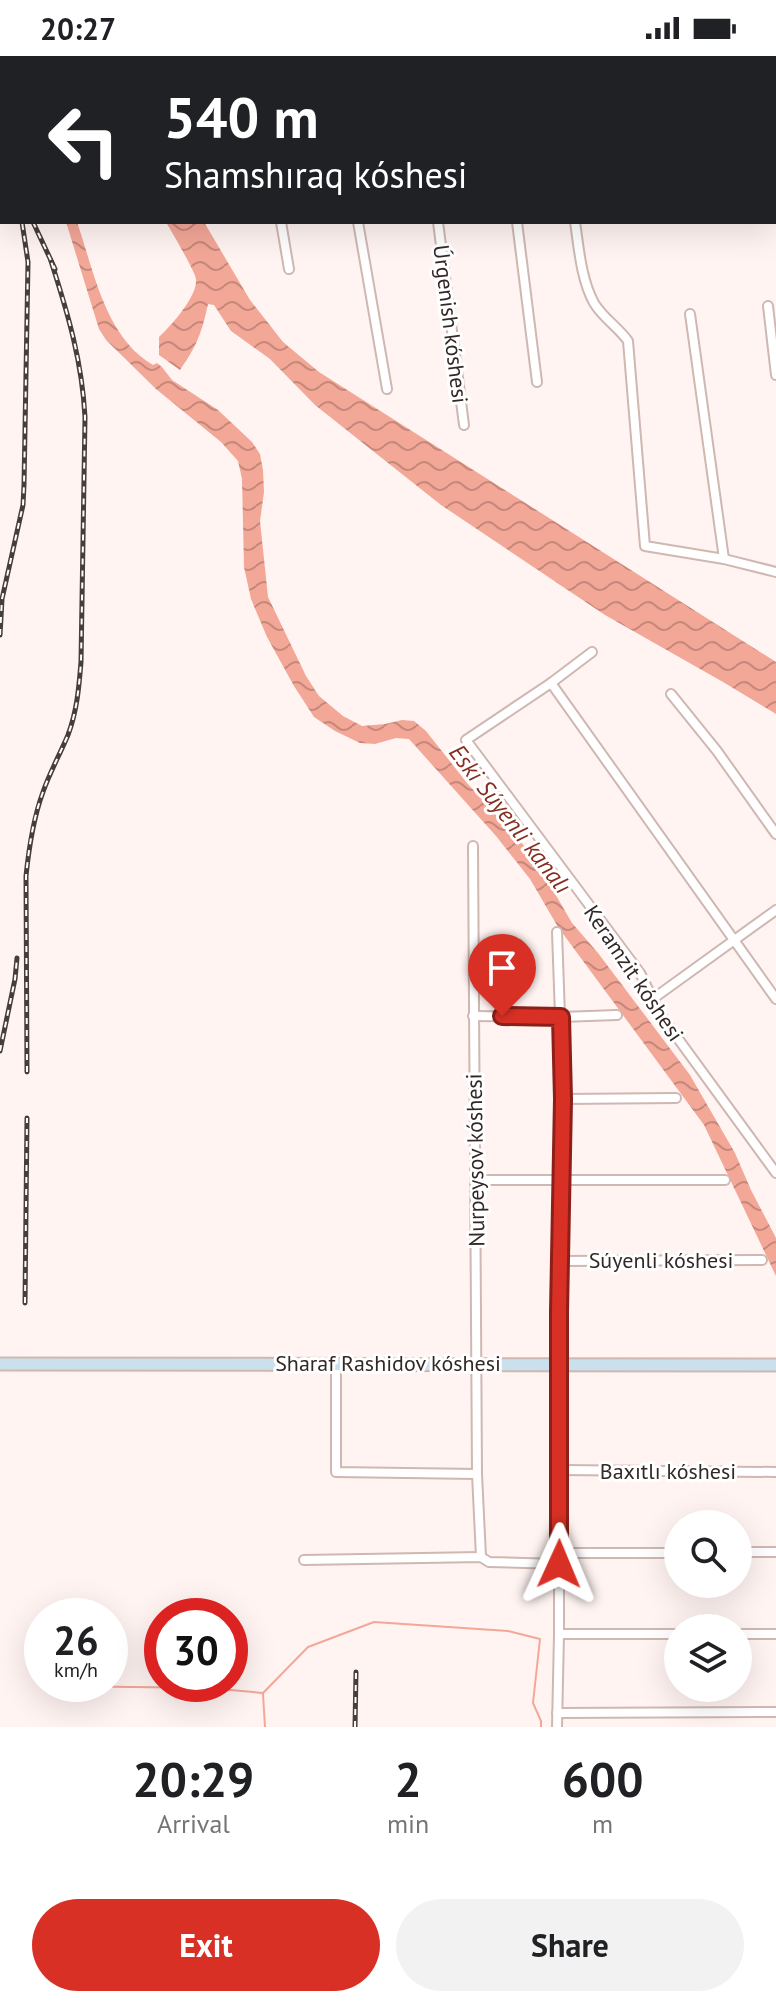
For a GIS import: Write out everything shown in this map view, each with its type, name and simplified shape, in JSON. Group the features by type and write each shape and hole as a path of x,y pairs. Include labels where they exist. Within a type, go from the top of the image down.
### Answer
{"street":[{"path":"281,224 289,269"},
{"path":"358,224 387,389"},
{"name":"Úrgenish kóshesi","path":"438,224 464,425"},
{"path":"517,224 537,382"},
{"path":"575,224 584,277 594,303 628,341 645,546 724,559 776,572"},
{"path":"768,306 776,375"},
{"path":"690,314 724,559"},
{"name":"Keramzit kóshesi","path":"592,652 466,740 640,973 660,1014 776,1173"},
{"path":"551,683 776,999"},
{"path":"671,694 717,751 776,834"},
{"name":"Nurpeysov kóshesi","path":"473,846 477,1474 481,1557"},
{"path":"654,998 776,910"},
{"path":"557,932 563,1099 557,1727"},
{"path":"473,1016 617,1015"},
{"path":"563,1099 676,1098"},
{"path":"476,1180 725,1180"},
{"name":"Súyenli kóshesi","path":"560,1261 762,1260"},
{"path":"336,1363 336,1472 477,1474"},
{"name":"Sharaf Rashidov kóshesi","path":"0,1364 776,1365"},
{"name":"Baxıtlı kóshesi","path":"560,1470 776,1472"},
{"path":"752,1552 776,1552"},
{"path":"559,1553 664,1553"},
{"path":"304,1560 481,1557 489,1562 559,1564"},
{"path":"559,1634 664,1634"},
{"path":"752,1634 776,1634"},
{"path":"557,1713 776,1712"}],"water":[{"path":"67,224 78,224 103,301 123,338 153,365 157,363 162,367 172,380 218,410 252,442 260,454 264,492 260,521 268,597 319,696 343,716 362,726 414,721 527,849 572,923 690,1075 735,1153 776,1238 776,1276 704,1125 558,927 530,879 496,836 409,739 360,743 314,717 267,637 251,599 244,567 242,479 238,461 221,442 156,389 106,340 99,329"},
{"path":"167,224 205,224 250,300 283,342 319,372 776,662 776,714 605,615 441,505 315,405 270,359 231,331 214,305 208,304 198,338 180,370 159,355 159,337 193,294 196,279"}],"waterway":[{"path":"128,1687 208,1688 263,1693 308,1647 374,1622 508,1631 540,1639 533,1703 541,1727"},
{"path":"263,1694 265,1727"}],"railway":[{"path":"0,635 2,599 23,505 28,262 22,224"},
{"path":"34,224 55,269"},
{"path":"27,1072 26,876 40,802 74,717 81,662 85,417 73,338 51,261"},
{"path":"0,1051 17,958"},
{"path":"25,1303 27,1118"},
{"path":"355,1727 356,1672"}],"route":[{"path":"502,1016 561,1017 559,1564"}],"water label":[{"name":"Eski Súyenli kanalı","path":"510,819"}]}
